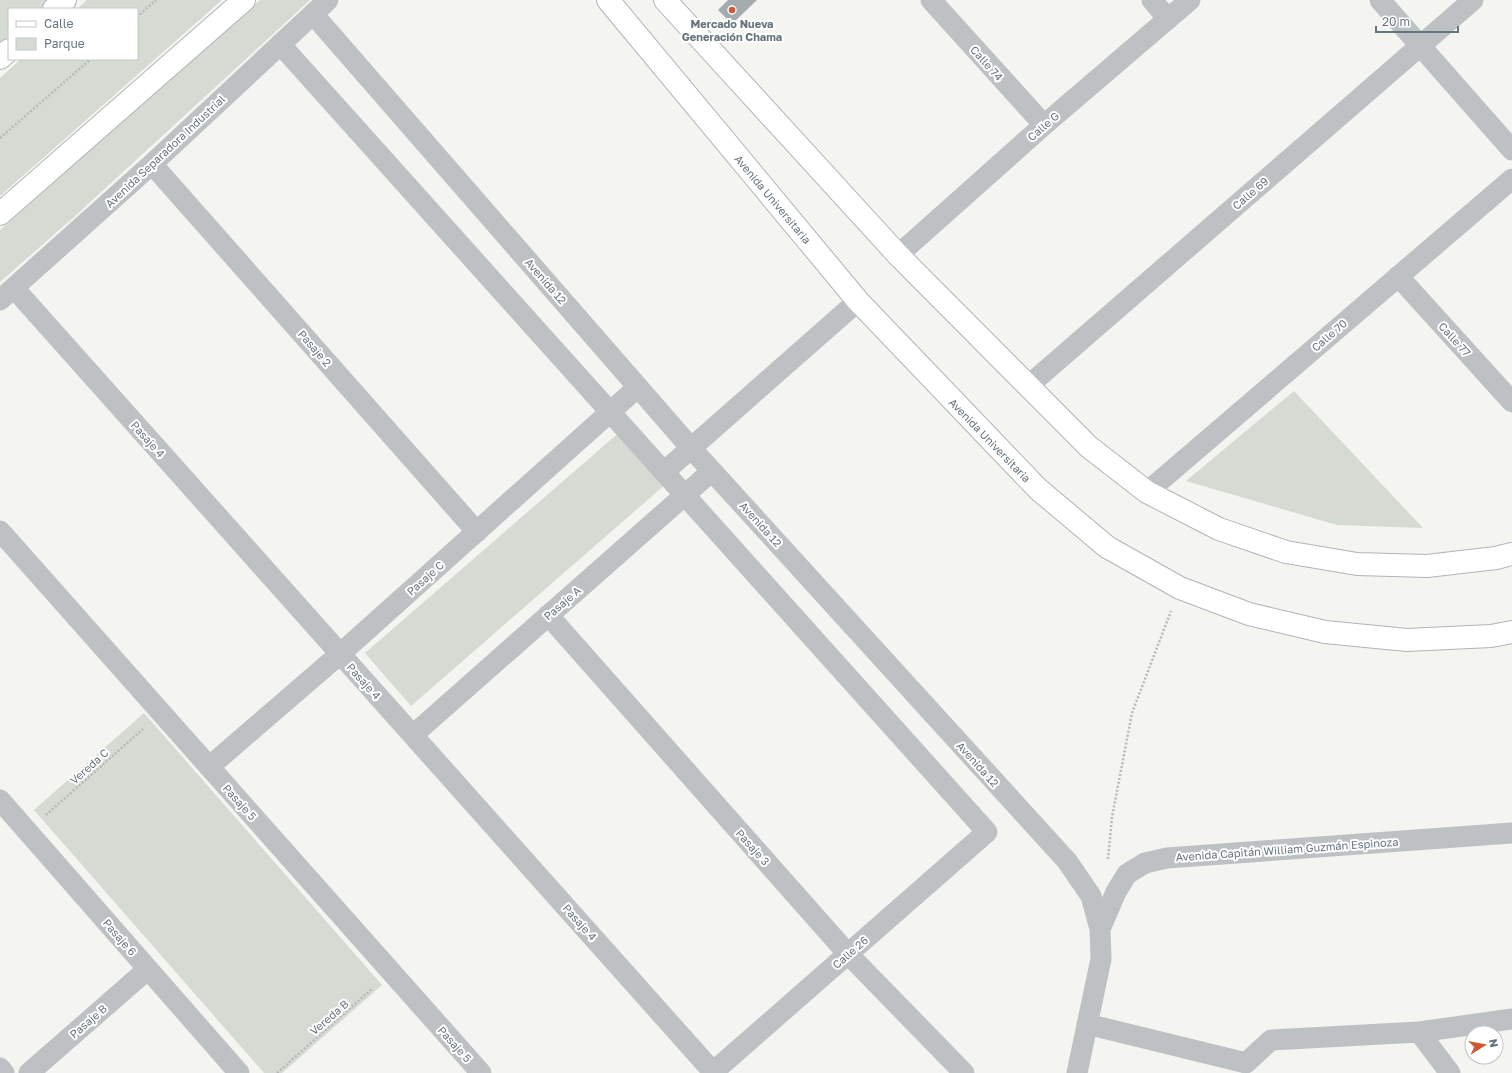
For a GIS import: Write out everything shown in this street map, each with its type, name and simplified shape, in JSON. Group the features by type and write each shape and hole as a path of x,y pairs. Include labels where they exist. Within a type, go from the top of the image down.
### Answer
{"street":[{"path":"55,8 64,0"},
{"path":"0,214 244,0"},
{"name":"Avenida Separadora Industrial","path":"7,294 152,164 328,0"},
{"name":"Avenida Universitaria","path":"608,0 858,301 1038,489 1107,547 1180,588 1250,614 1325,632 1407,640 1491,636 1512,632"},
{"path":"665,0 898,255 1089,447 1147,492 1219,529 1286,552 1343,562 1357,564 1427,566 1496,558 1512,554"},
{"name":"Calle 74","path":"931,0 1044,125"},
{"path":"1152,0 1168,19"},
{"name":"Calle G","path":"898,255 1044,125 1190,0"},
{"path":"1380,0 1512,150"},
{"name":"Calle 69","path":"1028,386 1473,0"},
{"name":"Avenida 12","path":"313,14 691,448 1067,861 1091,896 1100,929 1101,959 1077,1073"},
{"path":"280,44 685,495"},
{"path":"0,58 8,51"},
{"name":"Pasaje 2","path":"152,164 477,532"},
{"name":"Calle 70","path":"1147,492 1512,179"},
{"name":"Calle 77","path":"1398,276 1512,402"},
{"name":"Pasaje 4","path":"7,294 340,654 713,1073"},
{"path":"664,472 858,301"},
{"name":"Pasaje C","path":"209,766 340,654 638,387"},
{"name":"Pasaje A","path":"413,735 712,471"},
{"name":"Calle 26","path":"685,495 988,832 713,1073"},
{"name":"Pasaje 5","path":"0,531 481,1073"},
{"name":"Pasaje 3","path":"548,615 848,954 964,1073"},
{"name":"Pasaje 6","path":"0,800 239,1073"},
{"name":"Avenida Capitán William Guzmán Espinoza","path":"1100,929 1116,892 1127,874 1145,863 1167,858 1512,833"},
{"name":"Pasaje B","path":"29,1073 148,969"},
{"path":"1087,1024 1245,1068 1271,1040 1419,1032 1512,1019"},
{"path":"1419,1032 1450,1073"},
{"path":"0,1068 4,1073"}],"path":[{"path":"138,16 156,0"},
{"path":"0,138 90,60"},
{"path":"1107,861 1112,816 1132,713 1180,588"},
{"name":"Vereda C","path":"28,831 161,713"},
{"name":"Vereda B","path":"276,1073 391,972"}],"green space":[{"path":"0,0 55,0 45,8 8,8 8,41 0,48"},
{"path":"87,0 222,0 0,196 0,78 20,60 138,60 138,8 78,8"},
{"path":"260,0 310,0 74,217 0,282 0,230"},
{"path":"1294,391 1423,528 1337,525 1186,481"},
{"path":"622,430 667,483 411,706 365,653"},
{"path":"144,713 382,985 282,1073 264,1073 34,810"}],"building":[{"path":"728,0 757,0 732,24 718,10"}],"place":[{"name":"Mercado Nueva Generación Chama","path":"732,10"}]}
